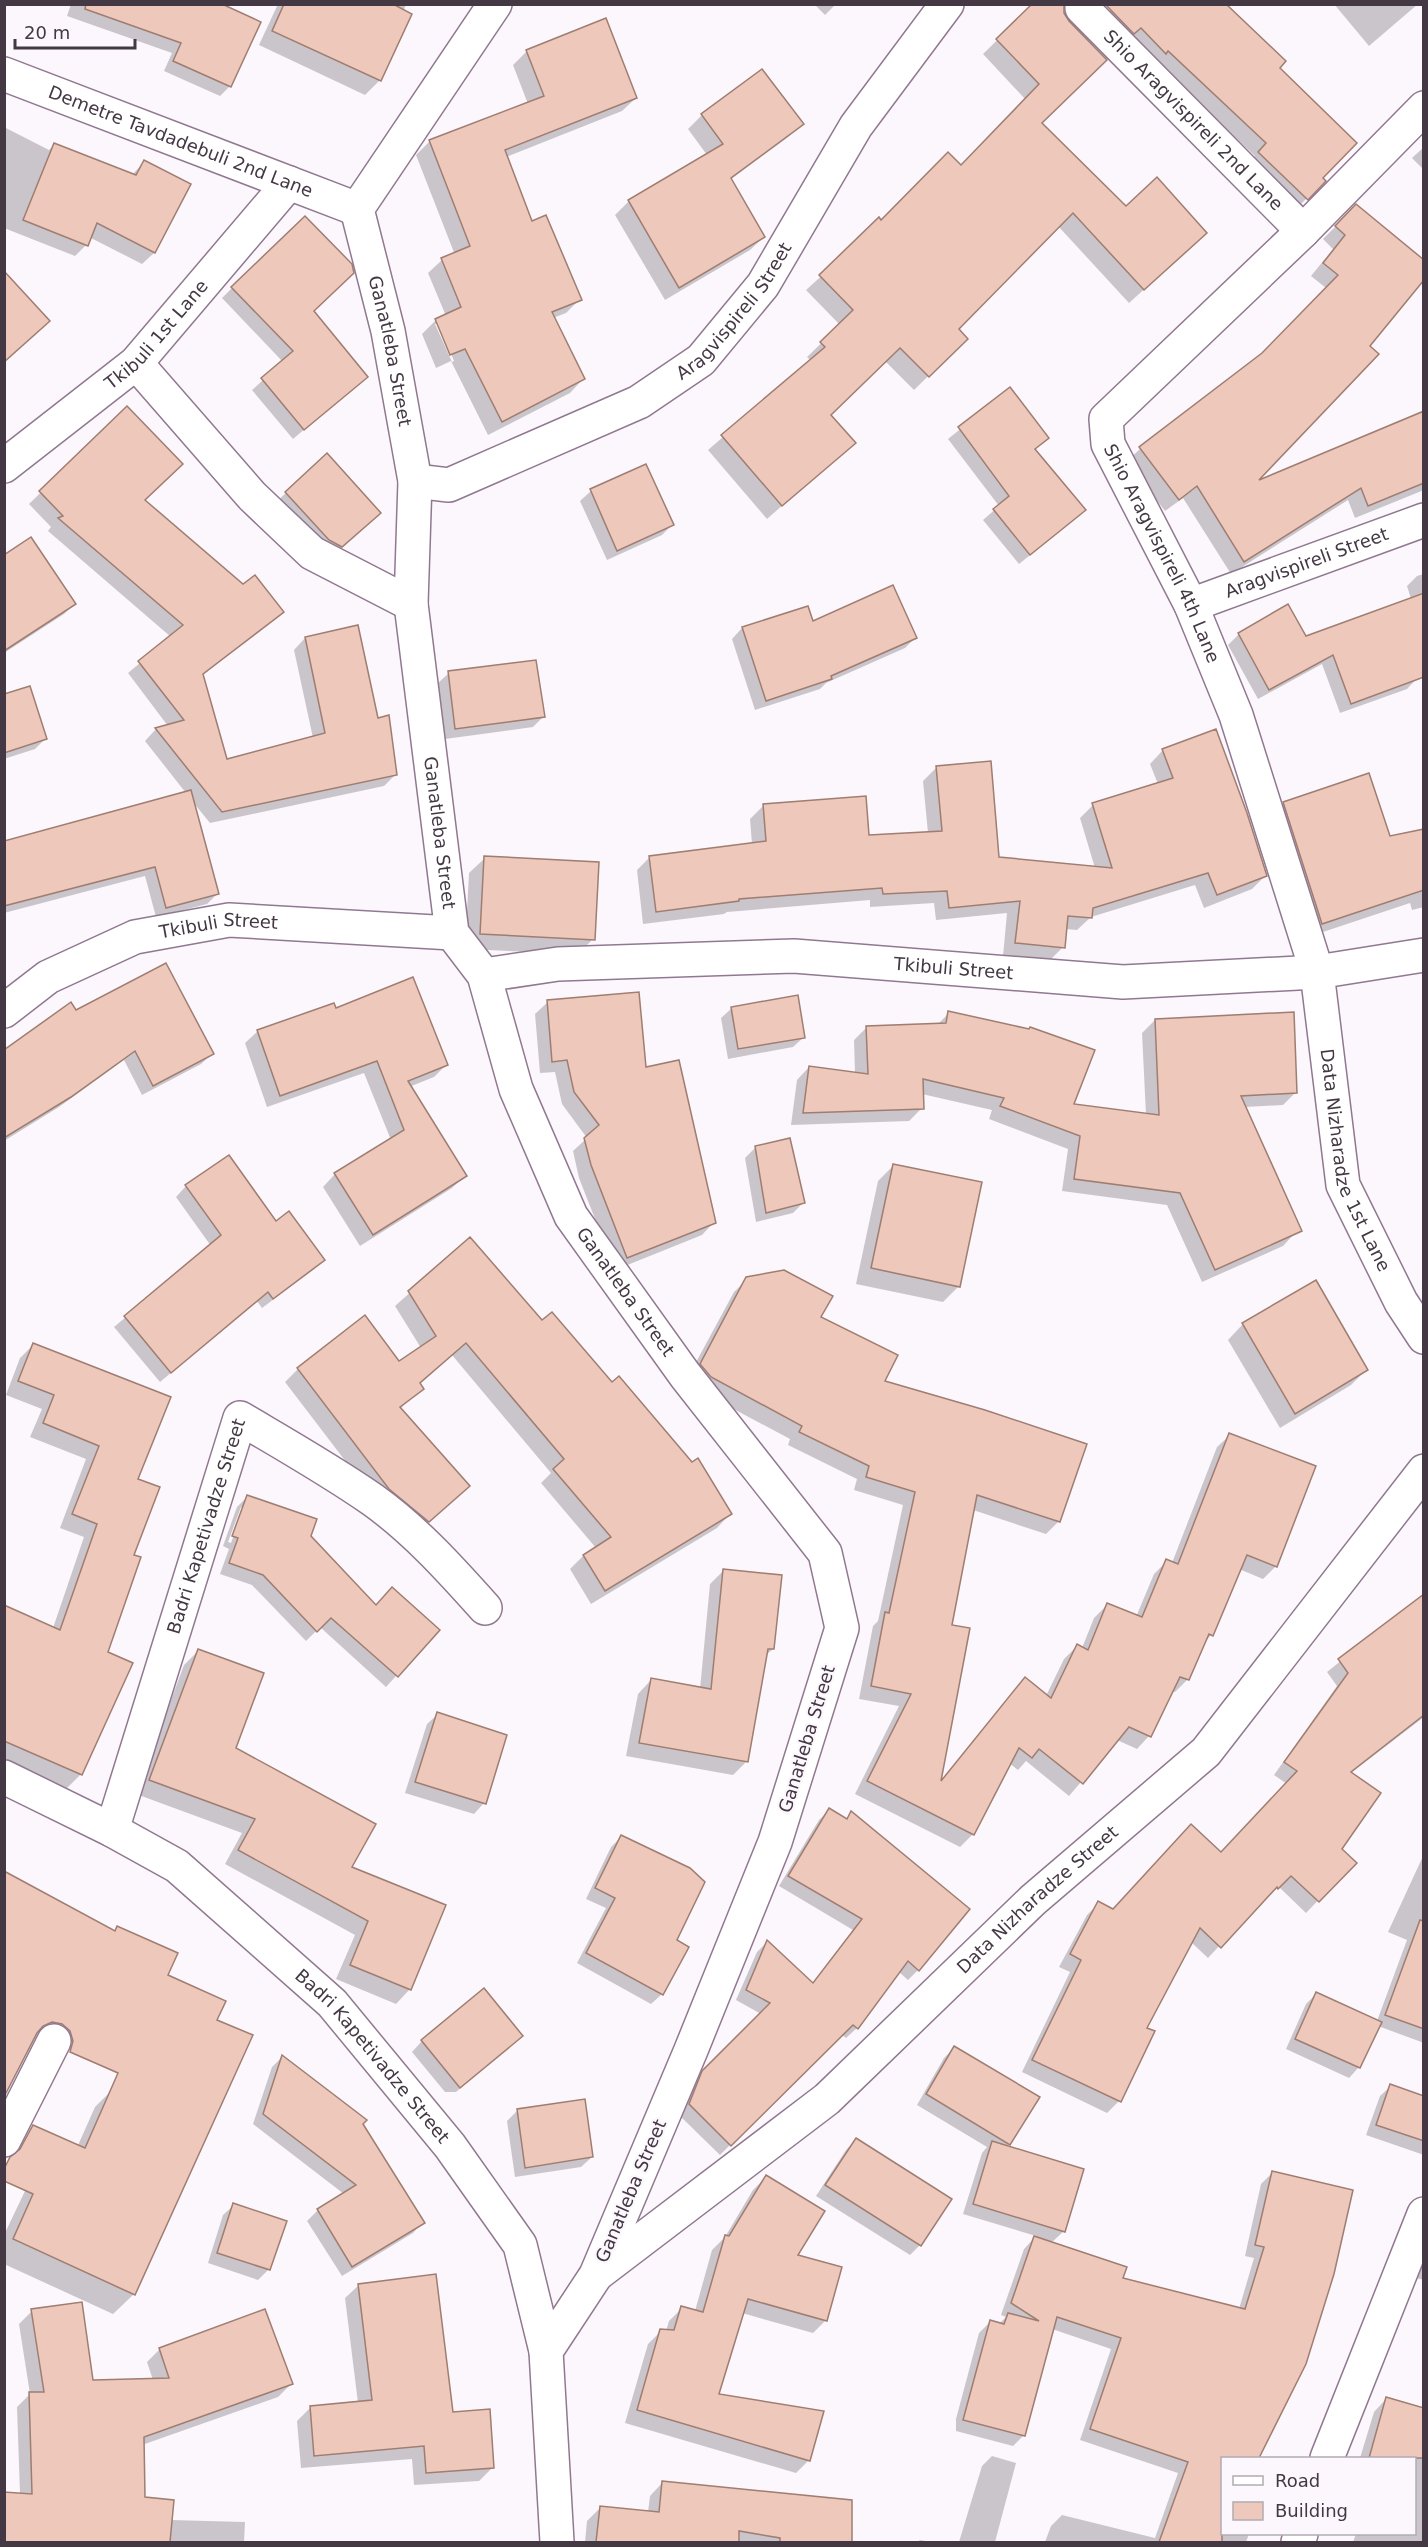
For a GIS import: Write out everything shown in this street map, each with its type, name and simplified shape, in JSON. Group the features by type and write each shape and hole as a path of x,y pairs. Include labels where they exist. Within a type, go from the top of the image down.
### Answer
{"street":[{"path":"357,209 495,4"},
{"name":"Aragvispireli Street","path":"415,481 449,485 639,402 701,360 763,285 856,126 947,4"},
{"name":"Shio Aragvispireli 2nd Lane","path":"1082,8 1303,231"},
{"name":"Demetre Tavdadebuli 2nd Lane","path":"4,74 357,209"},
{"name":"Shio Aragvispireli 4th Lane","path":"1317,972 1236,715 1191,605 1108,444 1106,419 1303,231 1424,108"},
{"name":"Tkibuli 1st Lane","path":"4,466 136,363 289,183"},
{"name":"Ganatleba Street","path":"357,209 388,331 415,481 411,604 452,933 484,975 516,1089 571,1216 685,1375 825,1553 842,1628 775,1842 691,2050 596,2275 546,2350"},
{"path":"136,363 252,496 312,553 411,604"},
{"name":"Aragvispireli Street","path":"1191,605 1424,520"},
{"name":"Tkibuli Street","path":"4,1011 48,977 135,937 229,920 452,933"},
{"name":"Tkibuli Street","path":"484,975 558,964 794,956 1123,982 1317,972 1424,955"},
{"name":"Data Nizharadze 1st Lane","path":"1317,972 1343,1185 1401,1302 1424,1337"},
{"name":"Badri Kapetivadze Street","path":"112,1830 240,1418 316,1463 374,1502 440,1558 485,1608"},
{"name":"Data Nizharadze Street","path":"596,2275 827,2099 1033,1900 1206,1752 1424,1471"},
{"name":"Badri Kapetivadze Street","path":"4,1777 112,1830 177,1866 332,2003 450,2145 520,2246 546,2350"},
{"path":"4,2140 54,2041"},
{"path":"1327,2457 1424,2214"},
{"path":"546,2350 557,2542"}],"building":[{"path":"86,4 222,4 261,22 231,87 173,61 181,43 85,9"},
{"path":"284,4 393,4 412,14 381,81 272,31"},
{"path":"1032,4 1064,4 1064,13 1069,21 1107,60 1042,123 1126,206 1157,177 1207,233 1144,290 1073,213 959,329 968,339 929,377 900,348 831,415 856,443 782,506 721,435 825,347 820,342 853,310 819,275 879,217 881,220 948,152 961,165 1039,84 996,39"},
{"path":"1105,4 1226,4 1286,61 1280,68 1357,143 1323,178 1326,181 1308,200 1258,152 1266,143 1168,51 1166,54 1141,28 1134,34"},
{"path":"606,18 637,98 505,150 532,221 546,215 582,300 552,312 585,379 502,422 465,349 450,355 435,319 461,307 441,258 470,246 429,140 544,96 526,50"},
{"path":"762,69 804,124 731,178 765,237 679,288 628,200 723,144 701,114"},
{"path":"54,143 136,175 144,160 191,184 155,253 97,223 88,246 23,220"},
{"path":"1356,204 1424,260 1424,280 1370,346 1379,354 1259,480 1424,411 1424,483 1368,506 1361,488 1244,562 1197,486 1179,500 1139,447 1262,353 1338,275 1323,263 1345,235 1335,226"},
{"path":"305,216 352,264 354,273 314,311 368,377 304,430 261,378 293,351 231,287"},
{"path":"4,271 50,321 4,362"},
{"path":"1010,387 1049,438 1035,449 1086,510 1030,555 993,509 1009,496 958,427"},
{"path":"127,406 183,464 145,500 243,584 255,575 284,612 203,674 227,759 325,733 305,637 358,625 378,718 389,715 397,775 222,812 155,728 184,720 138,661 183,625 58,518 63,516 39,491"},
{"path":"327,453 381,513 342,547 329,540 285,492"},
{"path":"646,464 674,525 617,551 590,489"},
{"path":"31,537 76,604 4,651 4,555"},
{"path":"893,585 917,638 831,676 832,679 766,701 742,627 808,606 813,621"},
{"path":"1424,593 1424,677 1351,704 1333,655 1269,690 1238,633 1288,604 1306,636"},
{"path":"536,660 545,717 455,729 448,671"},
{"path":"30,686 47,739 4,753 4,694"},
{"path":"1216,729 1267,876 1217,895 1208,873 1093,908 1092,918 1068,916 1065,948 1015,943 1020,901 949,908 947,891 883,894 882,888 739,899 739,901 656,912 649,856 766,841 763,804 866,796 869,835 942,831 936,766 991,761 999,857 1112,868 1092,803 1173,778 1162,749"},
{"path":"1369,773 1390,836 1424,829 1424,890 1322,924 1283,802"},
{"path":"191,790 219,894 166,908 155,867 4,906 4,841"},
{"path":"484,856 599,862 595,940 480,934"},
{"path":"166,963 214,1054 153,1086 135,1051 71,1097 4,1138 4,1050 71,1002 76,1010"},
{"path":"413,977 448,1065 408,1081 467,1176 373,1235 334,1173 404,1130 377,1061 280,1096 257,1030 334,1003 336,1008"},
{"path":"639,992 646,1067 679,1060 716,1223 627,1258 591,1165 584,1138 599,1125 574,1092 567,1060 552,1062 547,1000"},
{"path":"798,995 805,1038 738,1049 731,1007"},
{"path":"948,1011 1029,1029 1030,1027 1095,1050 1074,1104 1159,1115 1155,1019 1294,1012 1297,1093 1241,1096 1302,1231 1215,1270 1180,1193 1074,1179 1080,1136 1000,1106 1004,1098 923,1079 924,1109 803,1113 809,1066 868,1074 866,1026 946,1023"},
{"path":"790,1138 805,1203 766,1213 755,1146"},
{"path":"229,1155 276,1221 289,1211 325,1260 273,1299 268,1292 171,1373 124,1316 221,1235 185,1185"},
{"path":"893,1164 982,1182 960,1287 871,1268"},
{"path":"470,1237 542,1320 552,1312 612,1382 619,1376 692,1462 698,1458 732,1514 605,1591 583,1555 611,1537 553,1469 564,1459 466,1343 420,1383 424,1389 400,1407 470,1486 429,1522 389,1489 297,1368 365,1315 399,1361 436,1336 408,1291"},
{"path":"784,1270 833,1296 821,1317 898,1355 885,1381 985,1410 1087,1444 1060,1522 977,1495 952,1625 970,1628 941,1781 1025,1677 1051,1698 1077,1644 1088,1650 1107,1603 1142,1617 1166,1559 1178,1564 1229,1433 1316,1466 1277,1567 1247,1555 1213,1636 1209,1634 1189,1680 1180,1677 1151,1737 1129,1727 1083,1784 1039,1749 1032,1758 1019,1748 974,1835 867,1781 911,1694 871,1686 885,1612 889,1613 915,1492 866,1477 869,1466 799,1432 802,1426 711,1377 700,1364 746,1277"},
{"path":"1316,1280 1368,1370 1295,1414 1242,1323"},
{"path":"33,1343 171,1397 138,1479 160,1487 134,1555 141,1557 108,1652 133,1663 82,1775 4,1741 4,1605 60,1630 97,1524 72,1514 99,1446 43,1423 54,1395 18,1381"},
{"path":"247,1495 317,1519 311,1536 376,1605 392,1587 440,1630 398,1677 331,1618 317,1632 263,1575 229,1563 238,1538 232,1536"},
{"path":"723,1569 782,1575 774,1649 768,1649 748,1762 639,1743 651,1678 711,1689"},
{"path":"1424,1594 1424,1715 1351,1772 1381,1793 1342,1849 1357,1863 1319,1902 1291,1876 1278,1889 1277,1887 1221,1948 1200,1928 1147,2028 1155,2031 1121,2102 1032,2060 1081,1960 1070,1954 1098,1901 1113,1909 1191,1824 1221,1852 1297,1771 1284,1762 1348,1673 1338,1659"},
{"path":"198,1649 264,1673 236,1748 376,1824 352,1867 446,1905 411,1990 350,1965 368,1921 238,1850 255,1819 149,1780"},
{"path":"437,1712 507,1735 486,1804 415,1782"},
{"path":"829,1808 847,1819 851,1811 970,1909 919,1971 908,1961 858,2029 853,2025 731,2146 689,2104 702,2071 770,2003 746,1990 767,1940 813,1983 862,1919 788,1876"},
{"path":"621,1835 690,1868 705,1882 677,1940 689,1947 663,1995 586,1953 615,1898 595,1888"},
{"path":"4,1871 115,1931 117,1926 178,1953 168,1975 226,2001 217,2020 253,2035 135,2295 13,2239 33,2194 4,2181 4,2169 10,2157 20,2149 33,2125 85,2148 118,2073 70,2052 73,2041 70,2031 62,2024 52,2022 43,2026 37,2033 4,2097"},
{"path":"1420,1920 1424,1921 1424,2029 1385,2015"},
{"path":"484,1988 523,2036 460,2088 421,2040"},
{"path":"1316,1992 1382,2022 1360,2068 1295,2039"},
{"path":"954,2046 1040,2097 1010,2145 926,2094"},
{"path":"282,2055 367,2120 363,2124 425,2223 352,2267 317,2209 356,2185 263,2114"},
{"path":"1390,2084 1424,2096 1424,2141 1376,2125"},
{"path":"585,2099 593,2157 525,2168 517,2109"},
{"path":"856,2138 952,2199 921,2246 825,2185"},
{"path":"992,2141 1084,2169 1065,2232 973,2204"},
{"path":"1272,2171 1353,2190 1334,2274 1306,2364 1260,2457 1221,2457 1222,2542 1159,2542 1188,2462 1090,2429 1121,2338 1057,2317 1025,2436 963,2420 990,2320 1004,2324 1008,2313 1039,2321 1011,2303 1034,2236 1127,2267 1123,2278 1245,2309 1264,2247 1255,2245"},
{"path":"766,2175 825,2211 798,2255 842,2267 827,2321 748,2299 719,2394 824,2411 810,2461 637,2410 660,2329 674,2330 681,2306 703,2312 725,2235 729,2236"},
{"path":"233,2203 287,2221 270,2270 217,2253"},
{"path":"436,2274 453,2412 490,2409 494,2468 426,2473 424,2446 314,2456 310,2406 372,2400 358,2284"},
{"path":"82,2302 93,2380 169,2378 159,2348 265,2309 293,2384 144,2437 145,2497 174,2500 170,2542 4,2542 4,2492 32,2494 29,2392 44,2392 31,2309"},
{"path":"1386,2397 1424,2408 1424,2458 1369,2457"},
{"path":"662,2481 852,2500 852,2542 780,2542 780,2538 739,2531 739,2542 596,2542 600,2506 659,2512"}]}
